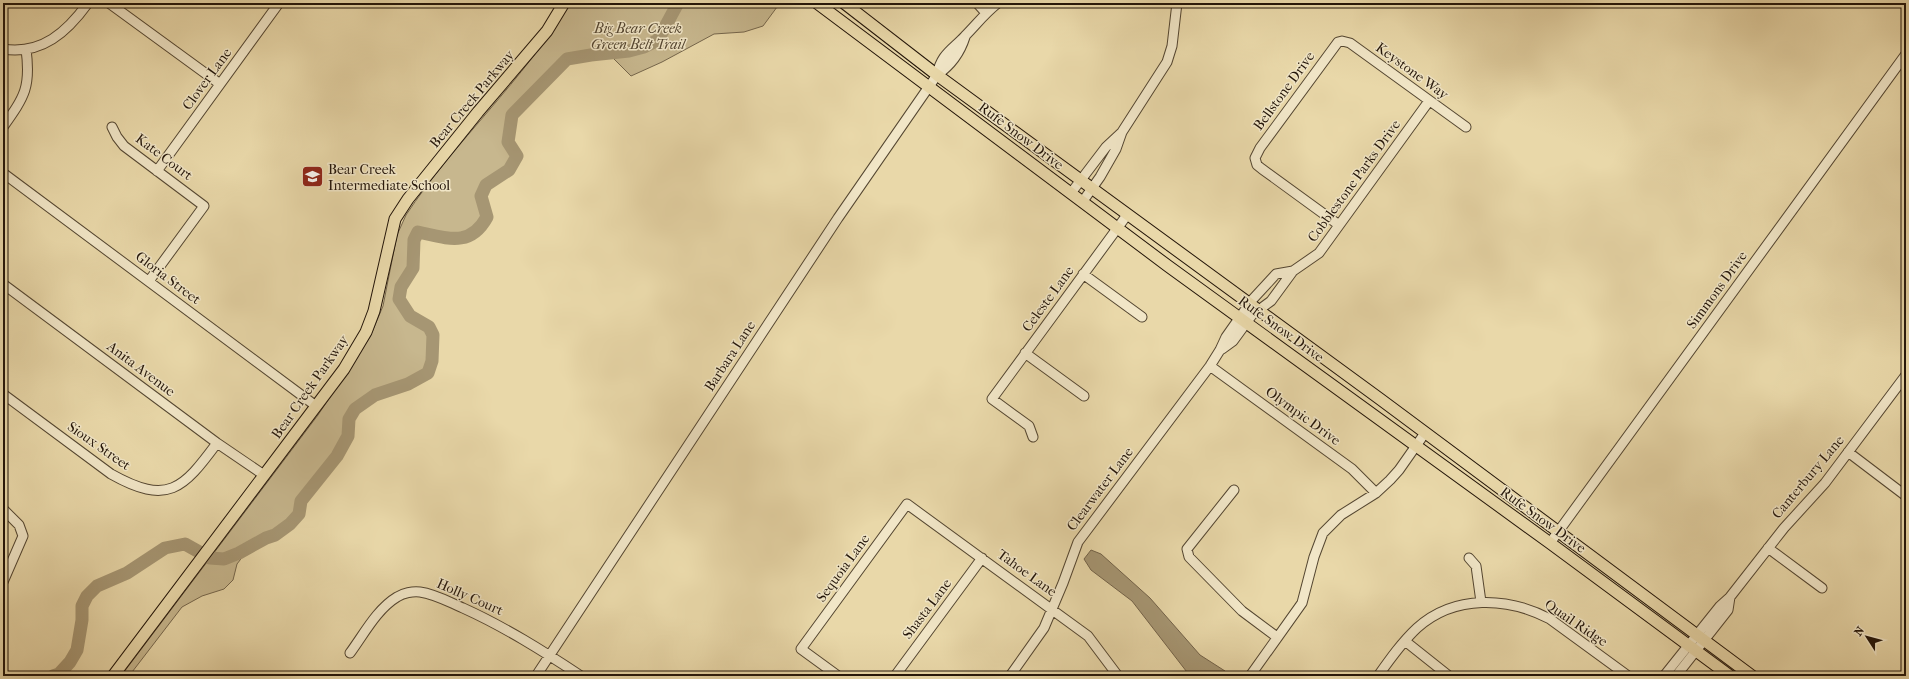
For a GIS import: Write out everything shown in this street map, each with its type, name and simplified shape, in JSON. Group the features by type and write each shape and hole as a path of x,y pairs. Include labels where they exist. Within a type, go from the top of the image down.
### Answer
{"main road":[{"name":"Bear Creek Parkway","path":"113,676 344,369 366,332 374,311 392,228 401,208 478,112 531,52 547,31 564,3"},
{"name":"Rufe Snow Drive","path":"817,3 1117,228 1248,313 1425,432 1558,531 1696,642 1730,676"},
{"name":"Rufe Snow Drive","path":"844,3 936,75 1127,215 1416,446 1550,543 1696,642 1752,676"}],"street":[{"path":"3,49 26,49 57,37 66,30 88,3"},
{"path":"109,3 220,84"},
{"name":"Clover Lane","path":"157,171 279,3"},
{"path":"977,3 986,13"},
{"name":"Barbara Lane","path":"536,676 816,251 929,86 936,75 938,66 951,48 965,37 986,13 998,3"},
{"path":"1083,201 1116,149 1122,132 1167,62 1172,46 1177,3"},
{"name":"Keystone Way","path":"1342,41 1350,43 1466,127"},
{"name":"Bellstone Drive","path":"1339,225 1262,169 1255,162 1256,154 1260,148 1334,46 1342,41"},
{"path":"3,127 21,102 28,83 29,72 26,49"},
{"name":"Simmons Drive","path":"1550,543 1906,54"},
{"name":"Cobblestone Parks Drive","path":"1248,313 1276,274 1293,271 1313,259 1429,101"},
{"name":"Kate Court","path":"112,127 116,137 124,146 204,206 148,281"},
{"path":"1072,193 1106,147 1122,132"},
{"name":"Gloria Street","path":"3,173 316,406"},
{"name":"Celeste Lane","path":"1033,437 1029,426 992,399 1127,215"},
{"name":"Cobblestone Parks Drive","path":"1248,313 1271,301 1293,271"},
{"path":"1083,274 1142,317"},
{"name":"Anita Avenue","path":"3,284 264,475"},
{"name":"Clearwater Lane","path":"1010,676 1044,628 1078,542 1210,366 1226,337 1248,313"},
{"path":"1025,353 1084,396"},
{"name":"Olympic Drive","path":"1210,366 1352,469 1376,493"},
{"name":"Canterbury Lane","path":"1696,642 1728,610 1730,597 1784,528 1825,483 1906,375"},
{"name":"Sioux Street","path":"3,394 111,474 130,484 155,490 162,491 178,487 196,471 217,442"},
{"path":"1250,676 1302,603 1314,557 1323,533 1341,515 1376,493 1399,470 1425,432"},
{"path":"1848,452 1906,496"},
{"path":"1234,490 1187,550 1189,557 1242,611 1277,637"},
{"name":"Tahoe Lane","path":"907,504 1088,636 1118,676"},
{"name":"Sequoia Lane","path":"838,676 801,648 907,504"},
{"path":"3,509 19,525 24,536 3,582"},
{"path":"1768,548 1822,588"},
{"name":"Shasta Lane","path":"894,676 982,558"},
{"path":"1469,558 1476,566 1481,602"},
{"name":"Holly Court","path":"350,653 380,612 391,601 404,594 420,592 437,597 488,620 550,655 581,676"},
{"name":"Quail Ridge","path":"1378,676 1405,641 1418,627 1439,614 1456,607 1481,602 1507,603 1537,612 1550,619 1628,676"},
{"path":"1405,641 1449,676"},
{"path":"1664,676 1696,642"},
{"path":"1676,676 1696,642"}],"green space":[{"name":"Big Bear Creek Green Belt Trail","path":"570,3 780,3 763,26 744,32 714,34 662,62 631,76 608,53 567,59 512,115 508,142 517,156 509,170 486,185 481,196 487,217 480,227 465,237 457,238 448,238 418,232 414,240 413,268 401,287 399,299 410,316 429,327 433,335 432,361 428,373 408,384 375,395 355,409 349,419 348,436 337,456 301,501 299,514 282,530 247,551 237,564 233,580 224,589 202,596 182,607 129,676 121,676 318,415 370,337 383,306 397,235 406,215 446,161 532,58"}],"shaded area":[{"path":"1091,550 1101,554 1150,598 1200,655 1225,671 1226,676 1190,676 1132,601 1091,570 1084,559"}],"waterway":[{"path":"53,676 59,674 70,662 77,650 82,620 82,606 87,596 97,586 127,573 165,548 185,544 210,558 224,559 275,535 290,524 299,514 301,501 337,456 348,436 349,419 355,409 375,395 408,384 428,373 432,361 433,335 429,327 410,316 399,299 401,287 413,268 414,240 418,232 439,237 457,238 465,237 480,227 487,217 481,196 486,185 509,170 517,156 508,142 512,115 567,59 629,51 644,47 658,40 678,3"}],"place":[{"name":"Bear Creek Intermediate School","path":"313,177"}]}
